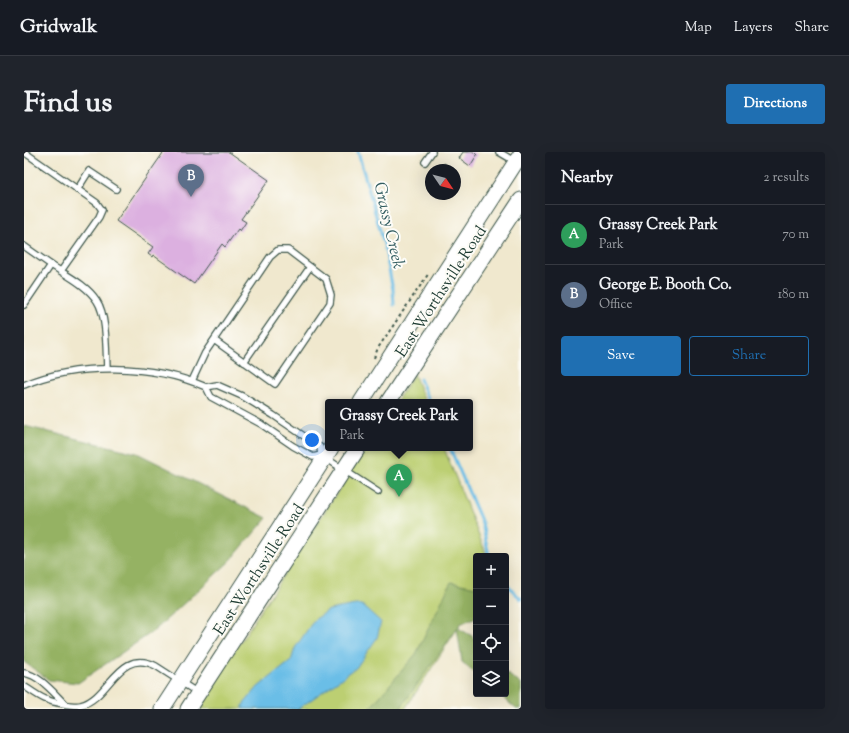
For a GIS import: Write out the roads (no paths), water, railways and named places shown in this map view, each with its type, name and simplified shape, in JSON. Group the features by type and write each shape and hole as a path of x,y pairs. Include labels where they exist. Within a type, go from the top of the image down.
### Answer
{"main road":[{"name":"East Worthsville Road","path":"363,399 518,158"},
{"name":"East Worthsville Road","path":"390,399 521,200"},
{"name":"East Worthsville Road","path":"188,709 356,451"},
{"name":"East Worthsville Road","path":"162,709 326,453"}],"lane":[{"path":"24,152 97,203 102,210 99,217 61,271"},
{"path":"425,162 432,152"},
{"path":"499,152 518,158"},
{"path":"78,190 89,171 116,189"},
{"path":"24,246 75,280 98,301 102,313 108,368"},
{"path":"192,381 205,353 270,257 278,250 288,250 326,279 331,295 330,303 275,384 214,340"},
{"path":"24,305 51,265"},
{"path":"244,362 310,266"},
{"path":"24,385 34,380 108,368 145,371 178,377 206,387 217,385 260,406 320,447 344,470 378,492"},
{"path":"206,387 211,397 261,424 293,446 313,457 326,453"},
{"path":"24,686 44,699 76,705 89,701 120,670 131,663 140,661 149,662 181,681 198,694"},
{"path":"24,673 29,674 51,690 64,702"}],"water":[{"path":"362,605 381,622 377,638 356,668 298,709 243,709 243,705 258,687 291,661 295,648 314,620 329,610"}],"waterway":[{"name":"Grassy Creek","path":"358,152 384,244 393,290 394,305"},
{"name":"Grassy Creek","path":"420,379 429,399"},
{"name":"Grassy Creek","path":"451,451 482,523 488,553"},
{"name":"Grassy Creek","path":"509,587 521,599"}],"place":[{"name":"George E. Booth Co.","path":"191,197"},
{"name":"Grassy Creek Park","path":"399,497"}]}
